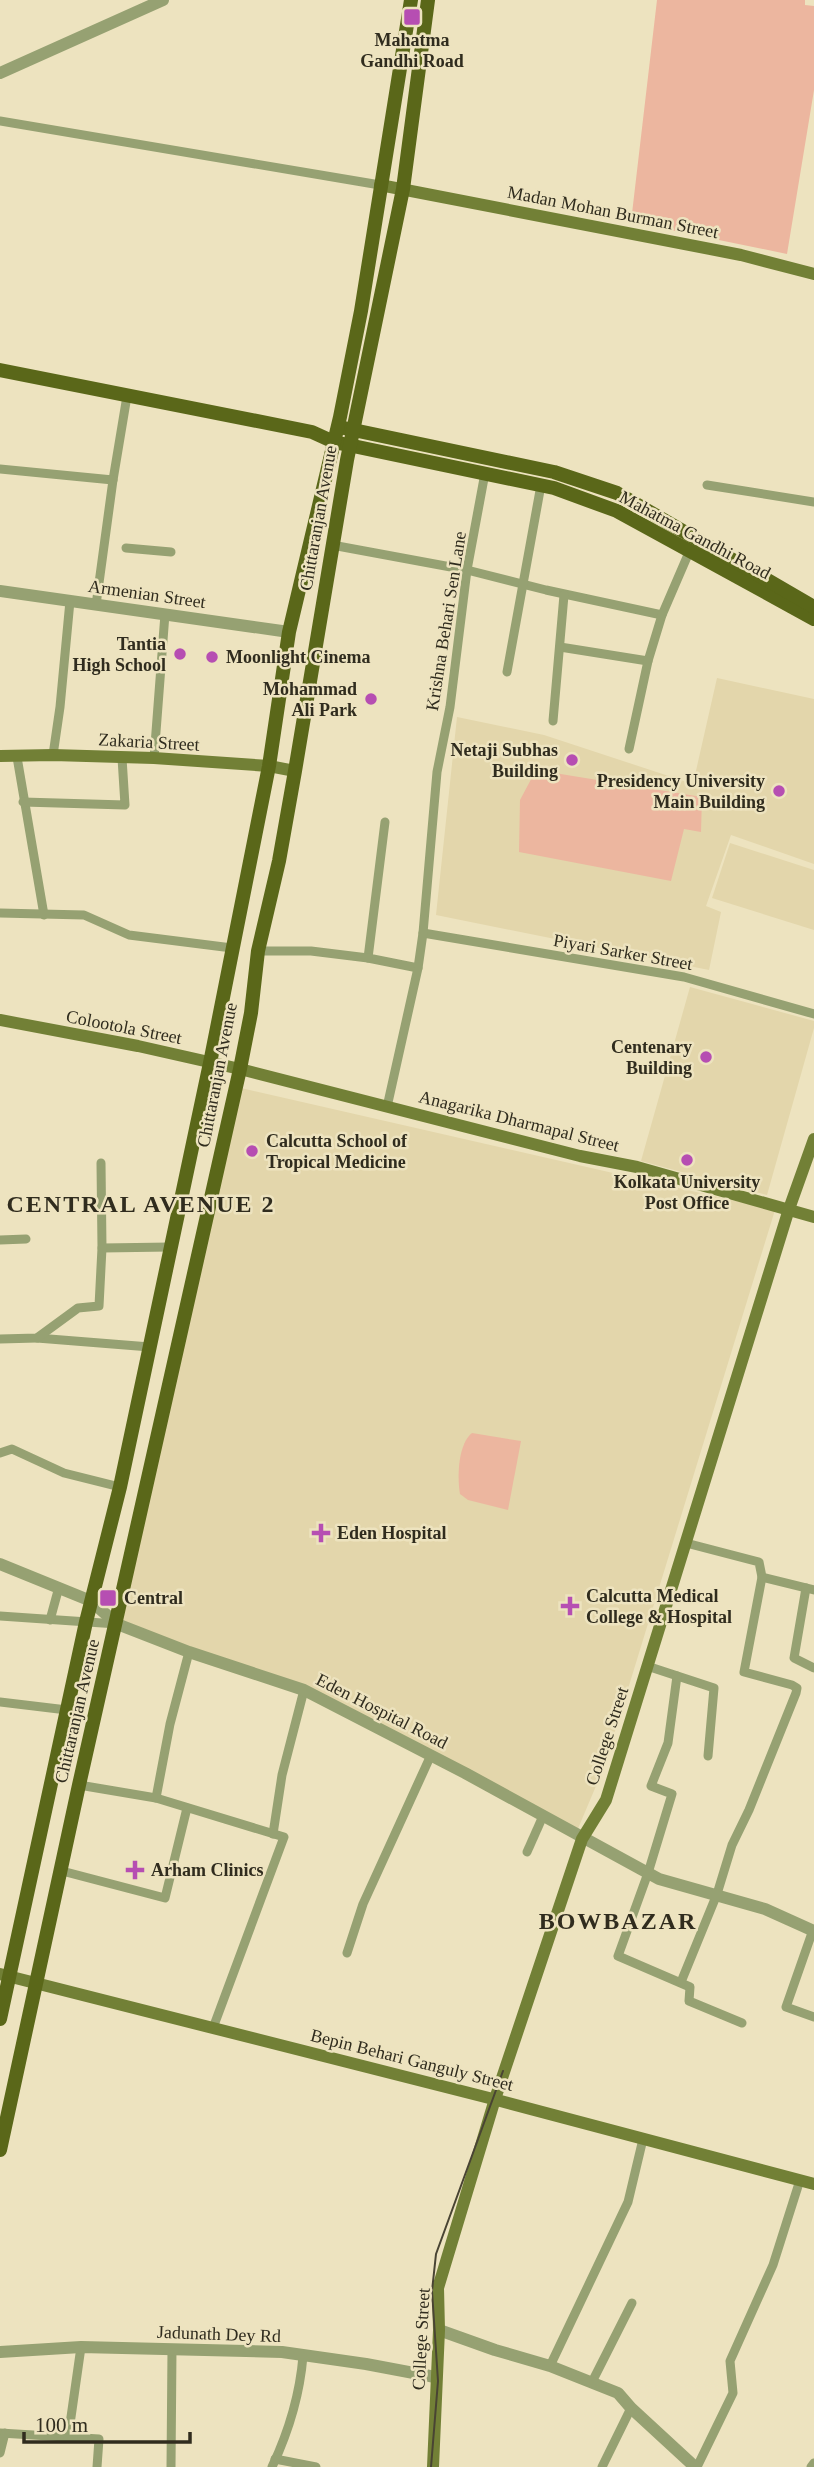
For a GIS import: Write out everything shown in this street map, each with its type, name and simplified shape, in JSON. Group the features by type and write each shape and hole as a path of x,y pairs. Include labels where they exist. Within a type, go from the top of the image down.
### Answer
{"main road":[{"path":"0,2019 4,1975 120,1487 210,1063 268,766 289,632 361,311 411,0"},
{"name":"Chittaranjan Avenue","path":"0,2150 240,1069 251,1013 258,951 279,861 350,445 373,331 379,316 403,189 428,0"},
{"name":"Madan Mohan Burman Street","path":"380,185 741,255 814,274"},
{"name":"Mahatma Gandhi Road","path":"0,370 312,432 338,422 353,429 554,472 617,493 814,607"},
{"name":"Mahatma Gandhi Road","path":"338,422 350,445 541,485 617,511 814,619"},
{"name":"Zakaria Street","path":"0,756 154,758 268,766 295,771"},
{"name":"Colootola Street","path":"0,1020 138,1046 240,1069"},
{"name":"Anagarika Dharmapal Street","path":"240,1069 580,1156 637,1167 814,1217"},
{"name":"College Street","path":"433,2467 439,2329 438,2288 495,2099 582,1839 606,1800 789,1209 814,1139"},
{"name":"Bepin Behari Ganguly Street","path":"4,1975 495,2099 814,2184"}],"street":[{"path":"0,73 163,0"},
{"path":"0,121 380,185"},
{"path":"96,605 127,396"},
{"path":"0,469 113,480"},
{"name":"Krishna Behari Sen Lane","path":"387,1107 418,968 437,772 450,707 467,570 485,474"},
{"path":"507,672 541,485"},
{"path":"707,485 814,502"},
{"path":"332,545 467,570 564,595 662,615"},
{"path":"126,548 172,552"},
{"path":"629,748 662,615 690,550"},
{"name":"Armenian Street","path":"0,590 289,632"},
{"path":"553,720 564,595"},
{"path":"53,755 71,601"},
{"path":"154,758 165,614"},
{"path":"560,647 649,661"},
{"path":"17,758 44,915"},
{"path":"23,802 125,806 122,758"},
{"path":"368,958 385,822"},
{"path":"0,913 84,915 130,935 232,948"},
{"name":"Piyari Sarker Street","path":"423,933 684,977 814,1014"},
{"path":"258,951 312,951 418,968"},
{"path":"37,1338 78,1308 99,1306 102,1248 100,1163"},
{"path":"0,1240 26,1239"},
{"path":"102,1248 170,1247"},
{"path":"0,1339 37,1338 150,1347"},
{"path":"0,1452 12,1449 64,1473 120,1487"},
{"path":"681,1982 717,1894 732,1845 749,1810 797,1688 744,1672 762,1577 759,1562 686,1543"},
{"path":"0,1564 91,1601 117,1624"},
{"path":"762,1577 810,1589 794,1658 814,1668"},
{"path":"50,1619 59,1587"},
{"path":"0,1616 117,1624"},
{"name":"Eden Hospital Road","path":"117,1624 189,1652 304,1690 431,1755 659,1880 765,1909 813,1931"},
{"path":"156,1798 170,1724 189,1652"},
{"path":"648,1666 714,1688 708,1756"},
{"path":"677,1676 668,1743 651,1786 672,1794 648,1873 618,1956 681,1982 690,1987 689,2001 743,2023"},
{"path":"273,1834 282,1775 304,1690"},
{"path":"0,1702 67,1710"},
{"path":"347,1953 363,1904 431,1755"},
{"path":"79,1785 156,1798 284,1837 213,2028"},
{"path":"62,1871 165,1898 187,1808"},
{"path":"527,1852 543,1816"},
{"path":"813,1931 786,2007 814,2017"},
{"path":"550,2366 628,2202 643,2139"},
{"path":"439,2329 495,2350 550,2366 618,2393 696,2467 733,2393 730,2361 773,2264 800,2180"},
{"path":"592,2382 632,2303"},
{"path":"68,2438 81,2347"},
{"name":"Jadunath Dey Rd","path":"0,2352 81,2347 282,2353 366,2364 435,2377"},
{"path":"171,2467 172,2349"},
{"path":"303,2356 301,2378 274,2463 316,2467"},
{"path":"602,2467 631,2408"},
{"path":"0,2452 2,2433 99,2439 97,2467"}],"shaded area":[{"path":"657,0 805,0 805,5 814,6 814,90 787,254 631,222"},
{"path":"717,678 814,699 814,864 731,835 706,906 721,912 709,970 436,915 457,717 544,735 693,784"},
{"path":"536,770 702,797 701,832 684,829 671,881 519,852 520,800"},
{"path":"730,843 814,870 814,930 712,898"},
{"path":"690,987 814,1021 767,1195 641,1161"},
{"path":"241,1088 775,1210 604,1767 577,1831 290,1681 121,1625"},
{"path":"472,1433 521,1441 508,1510 468,1500 460,1494 461,1453"}],"tram line":[{"path":"431,2467 438,2381 432,2291 436,2254 503,2071"}],"place":[{"name":"Mahatma Gandhi Road","path":"412,17"},
{"name":"Tantia High School","path":"180,654"},
{"name":"Moonlight Cinema","path":"212,657"},
{"name":"Mohammad Ali Park","path":"371,699"},
{"name":"Netaji Subhas Building","path":"572,760"},
{"name":"Presidency University Main Building","path":"779,791"},
{"name":"Centenary Building","path":"706,1057"},
{"name":"Calcutta School of Tropical Medicine","path":"252,1151"},
{"name":"Kolkata University Post Office","path":"687,1160"},
{"name":"Eden Hospital","path":"321,1533"},
{"name":"Central","path":"108,1598"},
{"name":"Calcutta Medical College & Hospital","path":"570,1606"},
{"name":"Arham Clinics","path":"135,1870"}],"district":[{"name":"CENTRAL AVENUE 2","path":"141,1204"},
{"name":"BOWBAZAR","path":"618,1921"}]}
